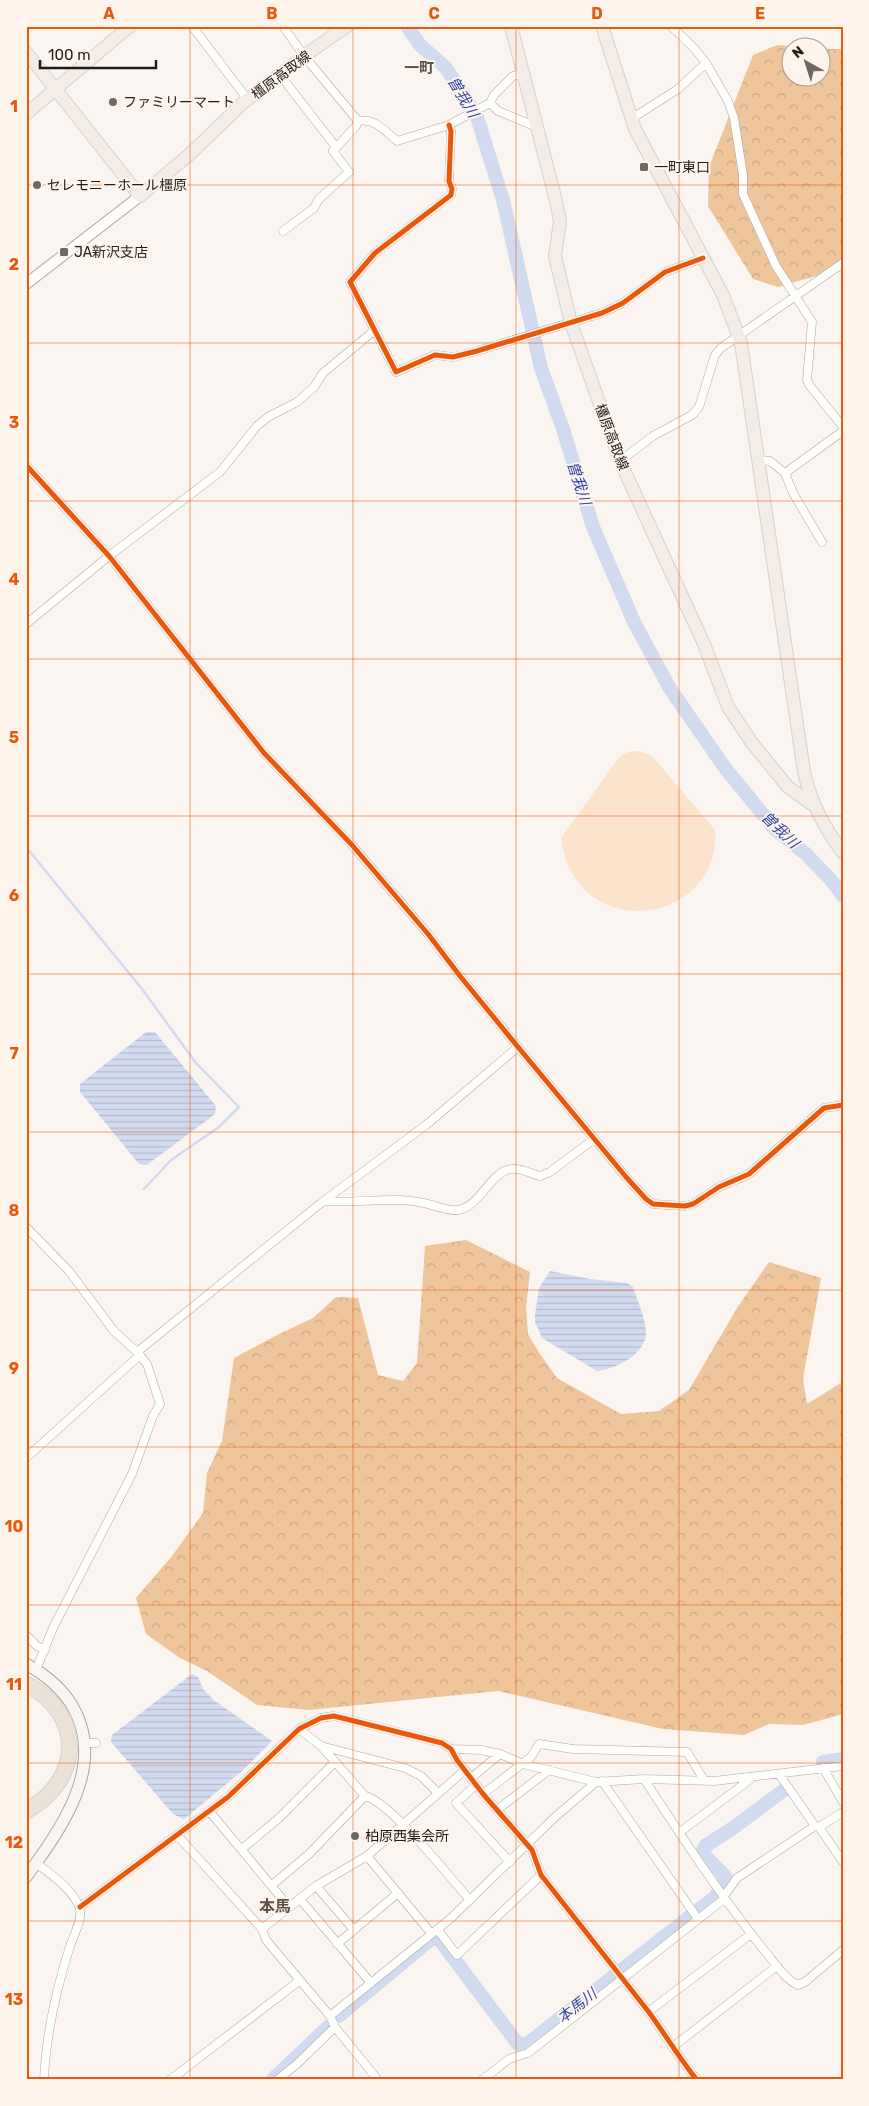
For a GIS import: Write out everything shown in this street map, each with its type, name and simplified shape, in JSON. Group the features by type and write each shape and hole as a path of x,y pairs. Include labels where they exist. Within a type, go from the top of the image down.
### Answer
{"highway":[{"path":"26,1684 45,1695 56,1707 64,1721 70,1742 68,1764 59,1783 46,1798 26,1811"},
{"path":"26,1694 41,1704 51,1716 56,1725 60,1746 57,1764 48,1782 26,1799"}],"main road":[{"path":"26,114 130,26"},
{"name":"橿原高取線","path":"140,196 190,154 248,100 304,56 347,26"},
{"name":"橿原高取線","path":"511,26 522,74 550,174 560,221 555,256 571,323 620,461 704,644 728,707 752,743 788,787 813,805"},
{"name":"橿原高取線","path":"602,26 631,119 723,295 739,337 745,361 804,772 813,805 825,828 843,852"},
{"path":"26,52 140,196"},
{"path":"26,1877 65,1818 77,1793 85,1758 91,1743 66,1694 31,1667"}],"street":[{"path":"192,26 248,100"},
{"path":"283,26 304,56 358,121"},
{"path":"671,26 694,48 706,63 728,101 734,118 743,175 743,194 776,266 812,322 807,374 810,386 843,427"},
{"path":"631,119 678,88 706,63"},
{"path":"358,121 375,122 397,141 449,125 488,104 494,95 514,76 522,74"},
{"path":"280,75 336,147"},
{"path":"488,104 498,111 537,127"},
{"path":"283,231 314,208 319,199 348,172 333,151 356,126 358,121"},
{"path":"449,125 451,131 449,181 452,189 451,195 375,253 350,282 396,372 435,355 453,357 602,313 623,303 665,272 703,258"},
{"path":"26,284 140,196"},
{"path":"620,461 653,436 692,415 699,407 715,354 843,263"},
{"path":"26,624 109,556 220,472 257,426 297,402 314,387 323,373 375,330"},
{"path":"785,473 843,431"},
{"path":"758,460 770,461 785,473 793,493 822,542"},
{"path":"26,465 109,556 258,745 384,882 594,1139 626,1177 653,1204 685,1206 693,1204 719,1186 749,1174 824,1108 843,1105"},
{"path":"26,1458 138,1354 218,1285 326,1200 426,1125 518,1047"},
{"path":"326,1200 338,1202 398,1200 457,1210 472,1204 490,1183 505,1170 513,1168 540,1176 550,1172 594,1139"},
{"path":"26,1227 69,1271 114,1332 138,1354 152,1374 160,1404 153,1416 132,1474 53,1628 45,1650 31,1667"},
{"path":"26,1635 37,1646 45,1650"},
{"path":"80,1907 210,1812 245,1783 299,1729 321,1718 334,1716 421,1736 442,1743 451,1749 483,1794 528,1845 536,1857 541,1875 674,2046 684,2064 697,2080"},
{"path":"299,1729 321,1746 365,1796 390,1811 470,1900"},
{"path":"483,1794 523,1764 532,1756 540,1744 573,1749 687,1752 704,1780"},
{"path":"321,1746 405,1768 421,1776 438,1793"},
{"path":"451,1749 480,1750 500,1754 523,1764 599,1782 644,1779 704,1780 754,1777 843,1766"},
{"path":"471,1778 500,1754"},
{"path":"242,1849 279,1818 334,1763"},
{"path":"823,1768 843,1802"},
{"path":"262,1929 316,1886 367,1856 465,1770"},
{"path":"497,1810 549,1770"},
{"path":"779,1774 843,1862"},
{"path":"680,1832 754,1777"},
{"path":"644,1779 751,1934 777,1966 798,1985 805,1982 843,1950"},
{"path":"277,2080 297,2064 333,2021 370,1983 470,1900 554,1818 599,1782"},
{"path":"599,1782 694,1915"},
{"path":"476,1785 456,1803 510,1862"},
{"path":"272,1886 309,1854 365,1796"},
{"path":"210,1812 289,1907"},
{"path":"482,2080 509,2059 528,2053 618,1975 721,1893 737,1878 817,1826 843,1812"},
{"path":"178,1836 262,1929 266,1940 333,2021 378,2080"},
{"path":"367,1856 398,1893 457,1955 541,1875"},
{"path":"36,1863 58,1879 80,1907 80,1917 63,1966 51,2013 45,2052 44,2080"},
{"path":"316,1886 354,1930"},
{"path":"338,1944 398,1893"},
{"path":"300,1899 370,1983"},
{"path":"648,2012 751,1934"},
{"path":"674,2046 777,1966"},
{"path":"170,2080 299,1981"}],"green space":[{"path":"777,45 782,45 782,88 832,88 832,49 843,49 843,268 778,287 753,279 708,206 709,167 753,55"},
{"path":"466,1240 530,1272 526,1308 528,1334 540,1354 557,1378 621,1414 659,1411 689,1390 737,1308 769,1262 821,1278 803,1379 807,1404 841,1383 843,1377 843,1714 803,1725 769,1724 744,1735 663,1729 498,1691 309,1710 257,1705 207,1671 180,1658 146,1634 136,1598 172,1556 203,1513 207,1473 222,1441 234,1358 313,1318 336,1297 358,1298 378,1375 403,1381 417,1363 425,1246"}],"shaded area":[{"path":"631,751 640,751 652,756 715,830 711,862 696,887 673,903 646,910 618,908 592,896 572,873 561,838 618,759"}],"water":[{"path":"146,1032 155,1032 216,1106 215,1114 147,1165 139,1164 80,1092 80,1084"},
{"path":"550,1271 590,1279 627,1283 633,1287 646,1327 645,1340 641,1348 620,1364 597,1371 542,1338 535,1322 535,1315 539,1288"},
{"path":"192,1674 198,1677 203,1689 215,1701 272,1741 242,1771 184,1819 173,1814 111,1742 112,1735"}],"waterway":[{"name":"曽我川","path":"407,26 420,45 445,67 477,117 503,200 541,368 563,429 593,527 634,622 669,687 725,768 775,829 806,854 832,881 843,896"},
{"path":"26,847 142,989 196,1063 239,1107 219,1127 171,1160 144,1189"},
{"name":"本馬川","path":"823,1762 843,1759"},
{"name":"本馬川","path":"339,2016 436,1935 518,2044 527,2044 715,1897 726,1879 706,1857 703,1850 705,1846 733,1828 784,1790"},
{"name":"本馬川","path":"273,2079 328,2027"}],"cycle path":[{"path":"449,125 451,131 449,181 452,189 451,195 375,253 350,282 396,372 435,355 453,357 477,351 602,313 623,303 665,272 703,258"},
{"path":"26,465 109,556 264,753 352,845 428,934 518,1047 646,1199 653,1204 685,1206 693,1204 719,1187 749,1174 824,1108 843,1105"},
{"path":"80,1907 228,1797 299,1729 321,1718 334,1716 442,1743 451,1749 483,1794 532,1850 541,1875 648,2011 697,2080"}],"place":[{"name":"ファミリーマート","path":"113,102"},
{"name":"一町東口","path":"644,167"},
{"name":"セレモニーホール橿原","path":"37,185"},
{"name":"JA新沢支店","path":"64,252"},
{"name":"柏原西集会所","path":"355,1836"}],"district":[{"name":"一町","path":"419,68"},
{"name":"本馬","path":"275,1906"}]}
